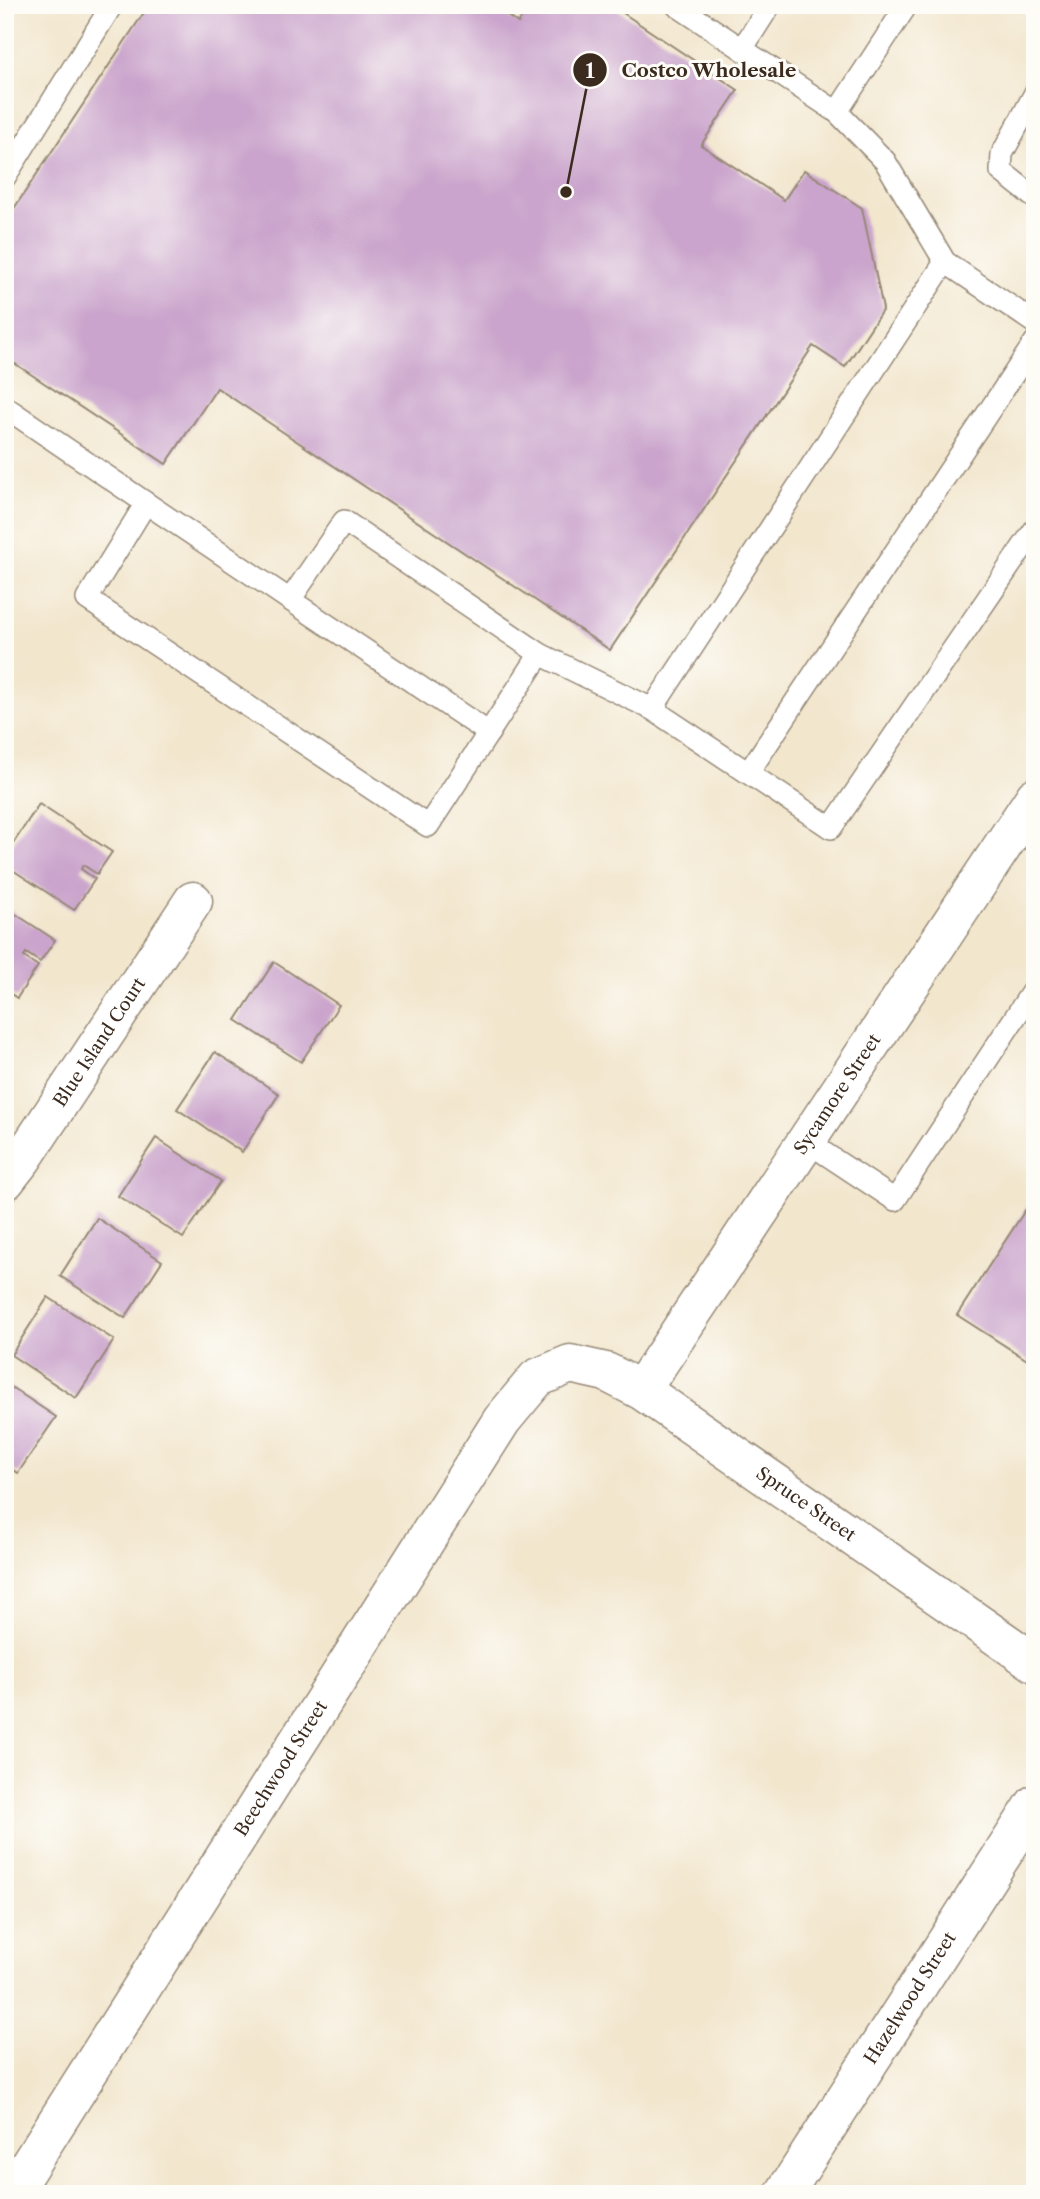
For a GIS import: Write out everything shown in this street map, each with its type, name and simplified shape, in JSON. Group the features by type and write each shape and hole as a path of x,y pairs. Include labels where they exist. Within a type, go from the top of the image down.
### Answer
{"street":[{"name":"Sycamore Street","path":"640,1390 1035,797"},
{"name":"Blue Island Court","path":"5,1181 23,1158 192,901"},
{"name":"Spruce Street","path":"570,1364 606,1372 640,1390 1035,1663"},
{"name":"Beechwood Street","path":"11,2194 502,1420 537,1378 570,1364"},
{"name":"Hazelwood Street","path":"783,2194 1035,1804"}],"lane":[{"path":"5,177 112,5"},
{"path":"676,5 837,112 885,162 945,262 1035,323"},
{"path":"742,49 770,5"},
{"path":"837,112 907,5"},
{"path":"1035,93 1002,154 1001,171 1035,198"},
{"path":"652,709 945,262"},
{"path":"748,773 1035,342"},
{"path":"5,407 489,733"},
{"path":"146,503 87,599 428,826 540,654"},
{"path":"290,600 344,521 540,654 652,709 831,828 1035,529"},
{"path":"806,1141 895,1200 1035,987"}],"building":[{"path":"149,5 491,5 518,23 530,5 611,5 738,90 701,145 784,200 804,170 862,208 883,309 845,367 813,346 610,650 217,388 166,464 5,357 5,222"},
{"path":"39,804 112,852 97,874 83,865 81,869 95,879 74,910 5,865 5,856"},
{"path":"5,907 55,940 40,962 26,953 24,957 38,966 17,998 5,990"},
{"path":"274,962 339,1005 301,1062 236,1020"},
{"path":"215,1052 279,1094 242,1152 177,1109"},
{"path":"156,1138 221,1181 183,1238 118,1196"},
{"path":"1035,1195 1035,1365 957,1315"},
{"path":"97,1218 162,1261 125,1318 60,1276"},
{"path":"48,1297 114,1340 76,1398 11,1355"},
{"path":"5,1383 56,1417 18,1473 5,1465"}],"place":[{"name":"Costco Wholesale","path":"566,192"}]}
